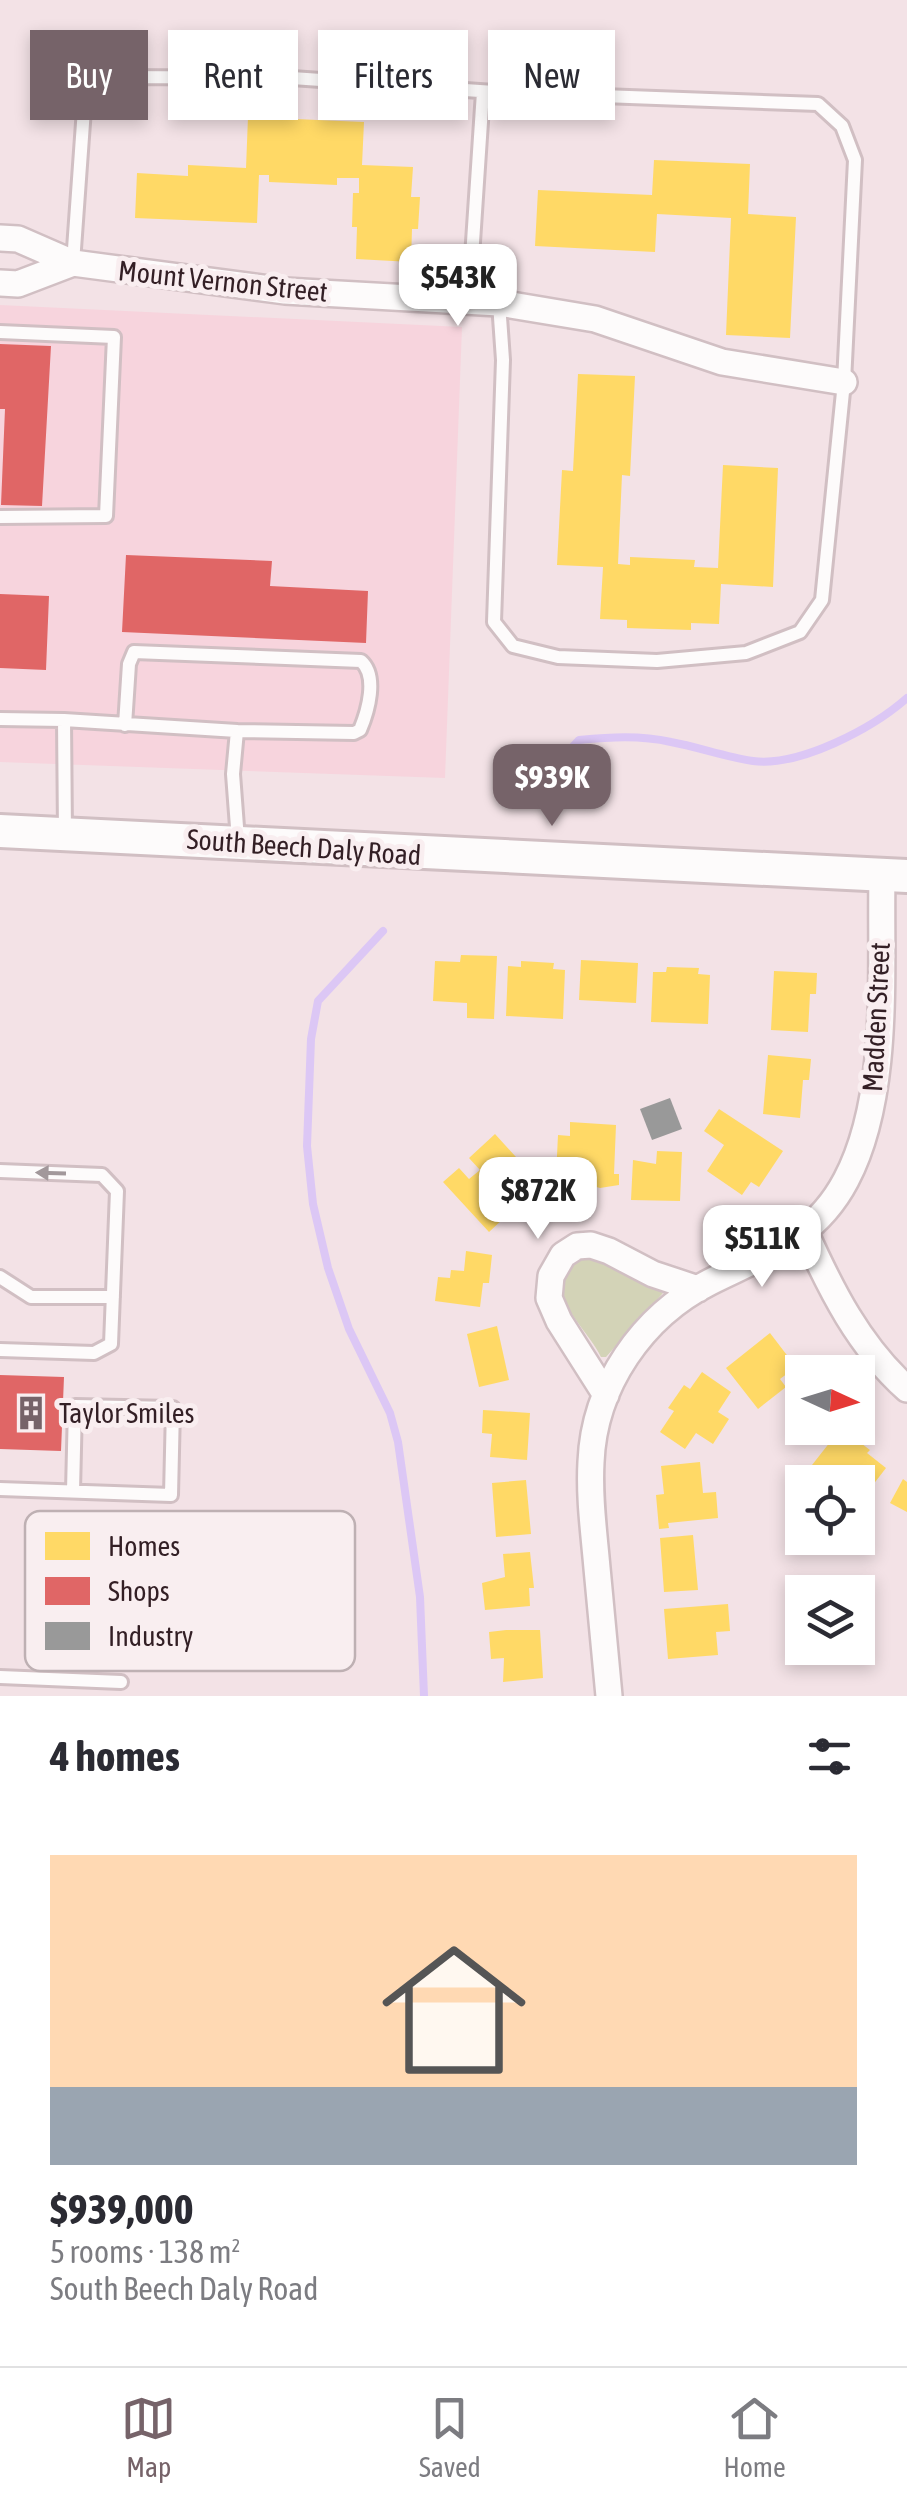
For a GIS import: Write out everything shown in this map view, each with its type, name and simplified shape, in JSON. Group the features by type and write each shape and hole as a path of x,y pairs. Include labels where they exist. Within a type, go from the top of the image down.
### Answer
{"street":[{"name":"Mount Vernon Street","path":"0,238 18,239 73,263 285,291 500,304 595,319 722,362 844,382"},
{"name":"Mount Vernon Street","path":"0,283 18,284 73,263"},
{"name":"South Beech Daly Road","path":"0,832 895,876"},
{"name":"Madden Street","path":"609,1696 590,1492 591,1458 606,1395 619,1367 650,1326 698,1288 776,1252 805,1232 845,1182 871,1115 895,876"},
{"path":"805,1232 830,1287 858,1334 907,1389"},
{"path":"606,1395 559,1321 549,1298 552,1276 563,1254 577,1246 591,1245 609,1250 653,1274 698,1288"}],"lane":[{"path":"73,263 84,109 94,83 116,76 292,78 483,92 818,104 842,126 856,160 844,382 822,600 800,632 746,653 657,662 558,658 513,646 494,622 504,360 500,304"},
{"path":"469,302 483,92"},
{"path":"0,332 114,337 106,516 0,517"},
{"path":"0,719 237,731 354,733 360,730 366,716 370,674 361,661 134,652 129,664 125,725"},
{"path":"64,720 65,834"},
{"path":"237,731 233,774 238,844"},
{"path":"0,1170 102,1175 117,1191 112,1344 94,1353 0,1350"},
{"path":"0,1277 31,1297 113,1298"},
{"path":"0,1489 170,1495 173,1408 74,1406 73,1491"},
{"path":"0,1677 120,1682"}],"shaded area":[{"path":"0,305 462,327 445,778 0,762"}],"green space":[{"path":"589,1255 612,1260 663,1293 606,1357 601,1357 573,1316 561,1289 562,1277 571,1265"}],"building: Homes":[{"path":"248,120 364,122 362,165 413,167 411,197 420,197 418,229 412,229 411,262 356,259 353,193 359,193 359,178 337,178 337,185 269,182 269,175 259,175 257,223 135,218 137,173 188,176 188,165 246,168"},
{"path":"654,160 750,164 748,214 796,217 790,338 726,335 731,218 657,214 655,252 535,246 538,190 652,195"},
{"path":"578,374 635,376 630,476 622,475 618,564 630,565 630,557 695,560 694,567 718,568 723,465 778,468 773,587 721,584 719,624 691,623 691,630 627,628 627,620 600,619 603,567 557,565 562,470 573,471"},
{"path":"461,955 497,956 494,1019 467,1018 467,1003 433,1001 435,961 460,962"},
{"path":"581,960 638,963 636,1003 579,1000"},
{"path":"521,961 554,963 553,969 565,970 563,1019 506,1016 508,966 521,967"},
{"path":"667,967 699,968 698,974 710,975 708,1024 651,1022 653,972 666,972"},
{"path":"774,971 817,973 816,994 810,994 808,1032 771,1030"},
{"path":"768,1055 811,1059 809,1080 803,1080 800,1118 763,1114"},
{"path":"719,1109 783,1151 759,1187 751,1182 742,1195 707,1171 724,1145 704,1131"},
{"path":"570,1122 616,1125 614,1174 619,1174 619,1185 600,1188 579,1182 579,1176 556,1176 558,1135 570,1136"},
{"path":"495,1134 547,1191 523,1213 517,1206 489,1232 443,1182 459,1168 469,1179 480,1170 469,1158"},
{"path":"657,1151 682,1152 680,1201 631,1200 633,1160 656,1164"},
{"path":"466,1251 492,1255 489,1283 483,1283 480,1307 435,1301 438,1277 450,1278 451,1270 464,1271"},
{"path":"497,1326 509,1380 479,1387 467,1334"},
{"path":"770,1333 787,1355 785,1375 780,1379 785,1388 758,1409 726,1368"},
{"path":"702,1372 731,1392 718,1412 729,1419 713,1444 696,1433 685,1449 660,1432 674,1411 668,1408 684,1385 690,1389"},
{"path":"483,1410 530,1413 527,1460 490,1457 492,1434 482,1433"},
{"path":"828,1445 863,1445 870,1450 867,1453 886,1468 875,1482 875,1465 812,1465"},
{"path":"700,1462 703,1493 716,1492 718,1518 668,1523 669,1528 659,1529 656,1495 664,1494 661,1466"},
{"path":"903,1479 907,1482 907,1512 890,1503"},
{"path":"526,1480 531,1534 496,1537 492,1483"},
{"path":"693,1535 698,1590 664,1592 660,1538"},
{"path":"530,1552 534,1588 529,1588 530,1606 485,1610 482,1583 505,1577 503,1554"},
{"path":"728,1604 730,1631 716,1632 718,1655 668,1659 664,1609"},
{"path":"540,1630 543,1678 503,1682 504,1658 491,1659 489,1632"}],"building: Shops":[{"path":"0,344 51,346 42,506 1,505 5,409 0,409"},
{"path":"126,555 272,561 270,586 368,591 366,643 122,632"},
{"path":"0,594 49,596 46,670 0,668"},
{"name":"Taylor Smiles","path":"0,1375 64,1377 61,1451 0,1449"}],"building: Industry":[{"path":"670,1098 682,1129 652,1140 640,1109"}],"waterway":[{"path":"560,760 579,740 625,737 659,740 753,761 792,758 856,733 907,698"},
{"path":"383,931 318,1001 311,1039 307,1146 313,1204 328,1268 349,1329 390,1413 398,1442 420,1597 424,1696"}],"place":[{"name":"Taylor Smiles","path":"31,1413"}]}
